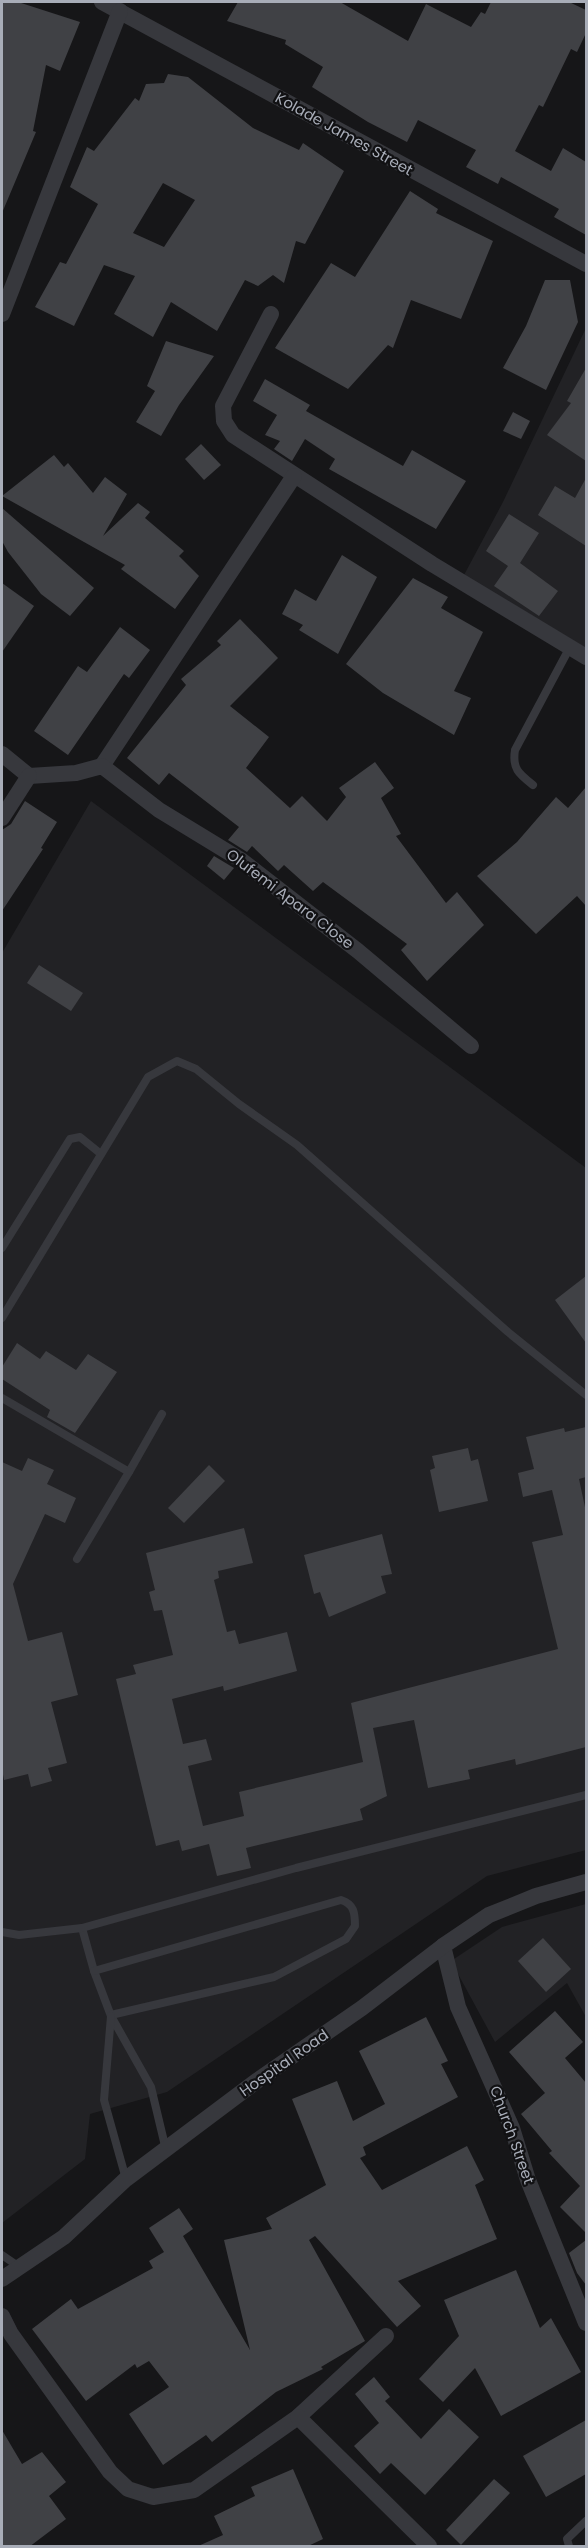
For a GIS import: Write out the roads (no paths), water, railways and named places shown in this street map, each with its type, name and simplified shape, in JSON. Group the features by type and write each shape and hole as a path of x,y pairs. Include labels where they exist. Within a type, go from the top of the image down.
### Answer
{"street":[{"name":"Kolade James Street","path":"102,2 586,264"},
{"path":"2,314 120,11"},
{"path":"271,314 223,406 224,421 233,435 294,476 586,657"},
{"path":"2,754 28,776 76,773 102,766 294,476"},
{"name":"Olufemi Apara Close","path":"102,766 159,810 241,860 358,951 471,1046"},
{"path":"2,818 28,776"},
{"name":"Hospital Road","path":"2,2279 64,2237 126,2179 258,2080 362,2008 443,1946 489,1915 536,1896 586,1882"},
{"name":"Church Street","path":"443,1946 458,2007 512,2128 528,2180 586,2323"},
{"path":"2,2316 11,2334 110,2472 128,2489 153,2497 194,2490 298,2417 386,2336"},
{"path":"298,2417 429,2547"}],"lane":[{"path":"533,785 517,773 513,762 515,750 570,647"},
{"path":"2,1318 148,1077 177,1061 196,1069 239,1104 297,1145 508,1332 586,1395"},
{"path":"2,1248 70,1139 80,1137 101,1154"},
{"path":"2,1398 129,1472"},
{"path":"77,1558 162,1414"},
{"path":"2,1932 19,1935 82,1928 296,1868 586,1795"},
{"path":"94,1971 341,1899 351,1905 354,1910 356,1926 346,1939 274,1977 111,2015"},
{"path":"82,1928 94,1971 111,2015 151,2087 166,2150"},
{"path":"111,2015 104,2100 126,2179"},
{"path":"2,2255 18,2266"},
{"path":"569,2547 567,2539 586,2521"}]}
